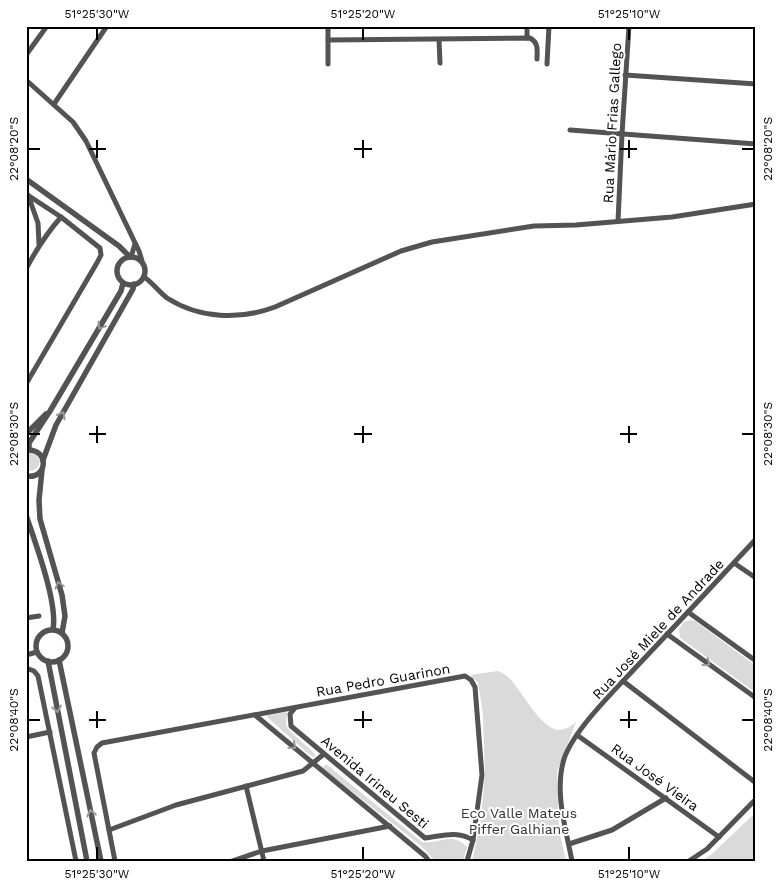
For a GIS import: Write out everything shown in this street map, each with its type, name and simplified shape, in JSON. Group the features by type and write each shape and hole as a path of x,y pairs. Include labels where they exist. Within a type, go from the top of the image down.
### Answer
{"street":[{"path":"26,55 47,26"},
{"path":"54,104 107,26"},
{"path":"328,64 328,28 331,26"},
{"path":"527,26 527,38"},
{"path":"547,64 549,26"},
{"name":"Rua Mário Frias Gallego","path":"618,221 629,26"},
{"path":"328,40 527,38 534,40 536,43 537,59"},
{"path":"439,40 440,63"},
{"path":"625,75 756,84"},
{"path":"26,80 73,122 86,141 139,251 145,269 144,277 138,283 123,283"},
{"path":"570,130 756,144"},
{"path":"26,178 119,246 131,257 142,261"},
{"path":"26,384 101,254 100,248 61,217 27,195"},
{"path":"27,195 38,223 39,245"},
{"path":"144,277 165,296 181,306 197,312 238,317 258,314 401,250 432,242 534,226 672,217 756,204"},
{"path":"26,269 39,245 61,217"},
{"path":"120,262 131,257 135,244"},
{"path":"43,460 38,452 27,450 29,443 121,291 123,283 117,273 120,262 119,246"},
{"path":"62,633 65,616 62,595 40,519 39,500 43,460 56,426 129,297 134,284"},
{"path":"26,434 41,417 50,411"},
{"path":"26,476 34,476 42,470"},
{"path":"26,515 35,540 52,607 53,630"},
{"name":"Rua José Miele de Andrade","path":"572,861 563,819 561,774 564,760 578,735 623,681 756,539"},
{"path":"734,563 756,578"},
{"path":"688,612 756,661"},
{"path":"26,618 39,616"},
{"path":"53,630 62,633 66,637 68,648 63,657 59,660 43,660 37,652 38,636 42,632 53,630"},
{"path":"668,634 756,698"},
{"path":"26,655 37,652"},
{"path":"59,660 101,861"},
{"path":"48,661 87,861"},
{"path":"26,668 34,671 38,676 76,861"},
{"name":"Rua Pedro Guarinon","path":"109,830 94,752 102,743 465,676 471,680 475,687 482,774 473,840"},
{"path":"623,681 756,783"},
{"name":"Avenida Irineu Sesti","path":"297,707 290,714 290,726 424,838 455,834 466,835 473,840"},
{"name":"Avenida Irineu Sesti","path":"255,715 390,826 429,861"},
{"path":"26,737 50,732"},
{"name":"Rua José Vieira","path":"578,735 719,837"},
{"path":"115,861 109,830 176,805 303,771 324,754"},
{"path":"246,786 264,861"},
{"path":"569,844 612,830 666,798"},
{"path":"689,861 707,849 756,799"},
{"path":"232,861 262,851 390,826"},
{"path":"466,861 473,840"}],"green space":[{"path":"26,454 36,455 40,461 38,467 32,471 26,470"},
{"path":"695,621 756,666 756,693 680,637 679,629 684,622"},
{"name":"Eco Valle Mateus Piffer Galhiane","path":"498,671 510,679 532,709 552,728 564,729 576,722 557,772 559,830 566,861 472,861 480,825 485,775 483,714 478,683 470,675"},
{"path":"287,712 286,725 315,754 315,757 311,756 268,718 267,715"},
{"path":"326,764 422,842 451,839 462,842 467,847 463,861 435,861 420,845 322,768"},
{"path":"756,812 756,861 702,861 713,853"}]}
